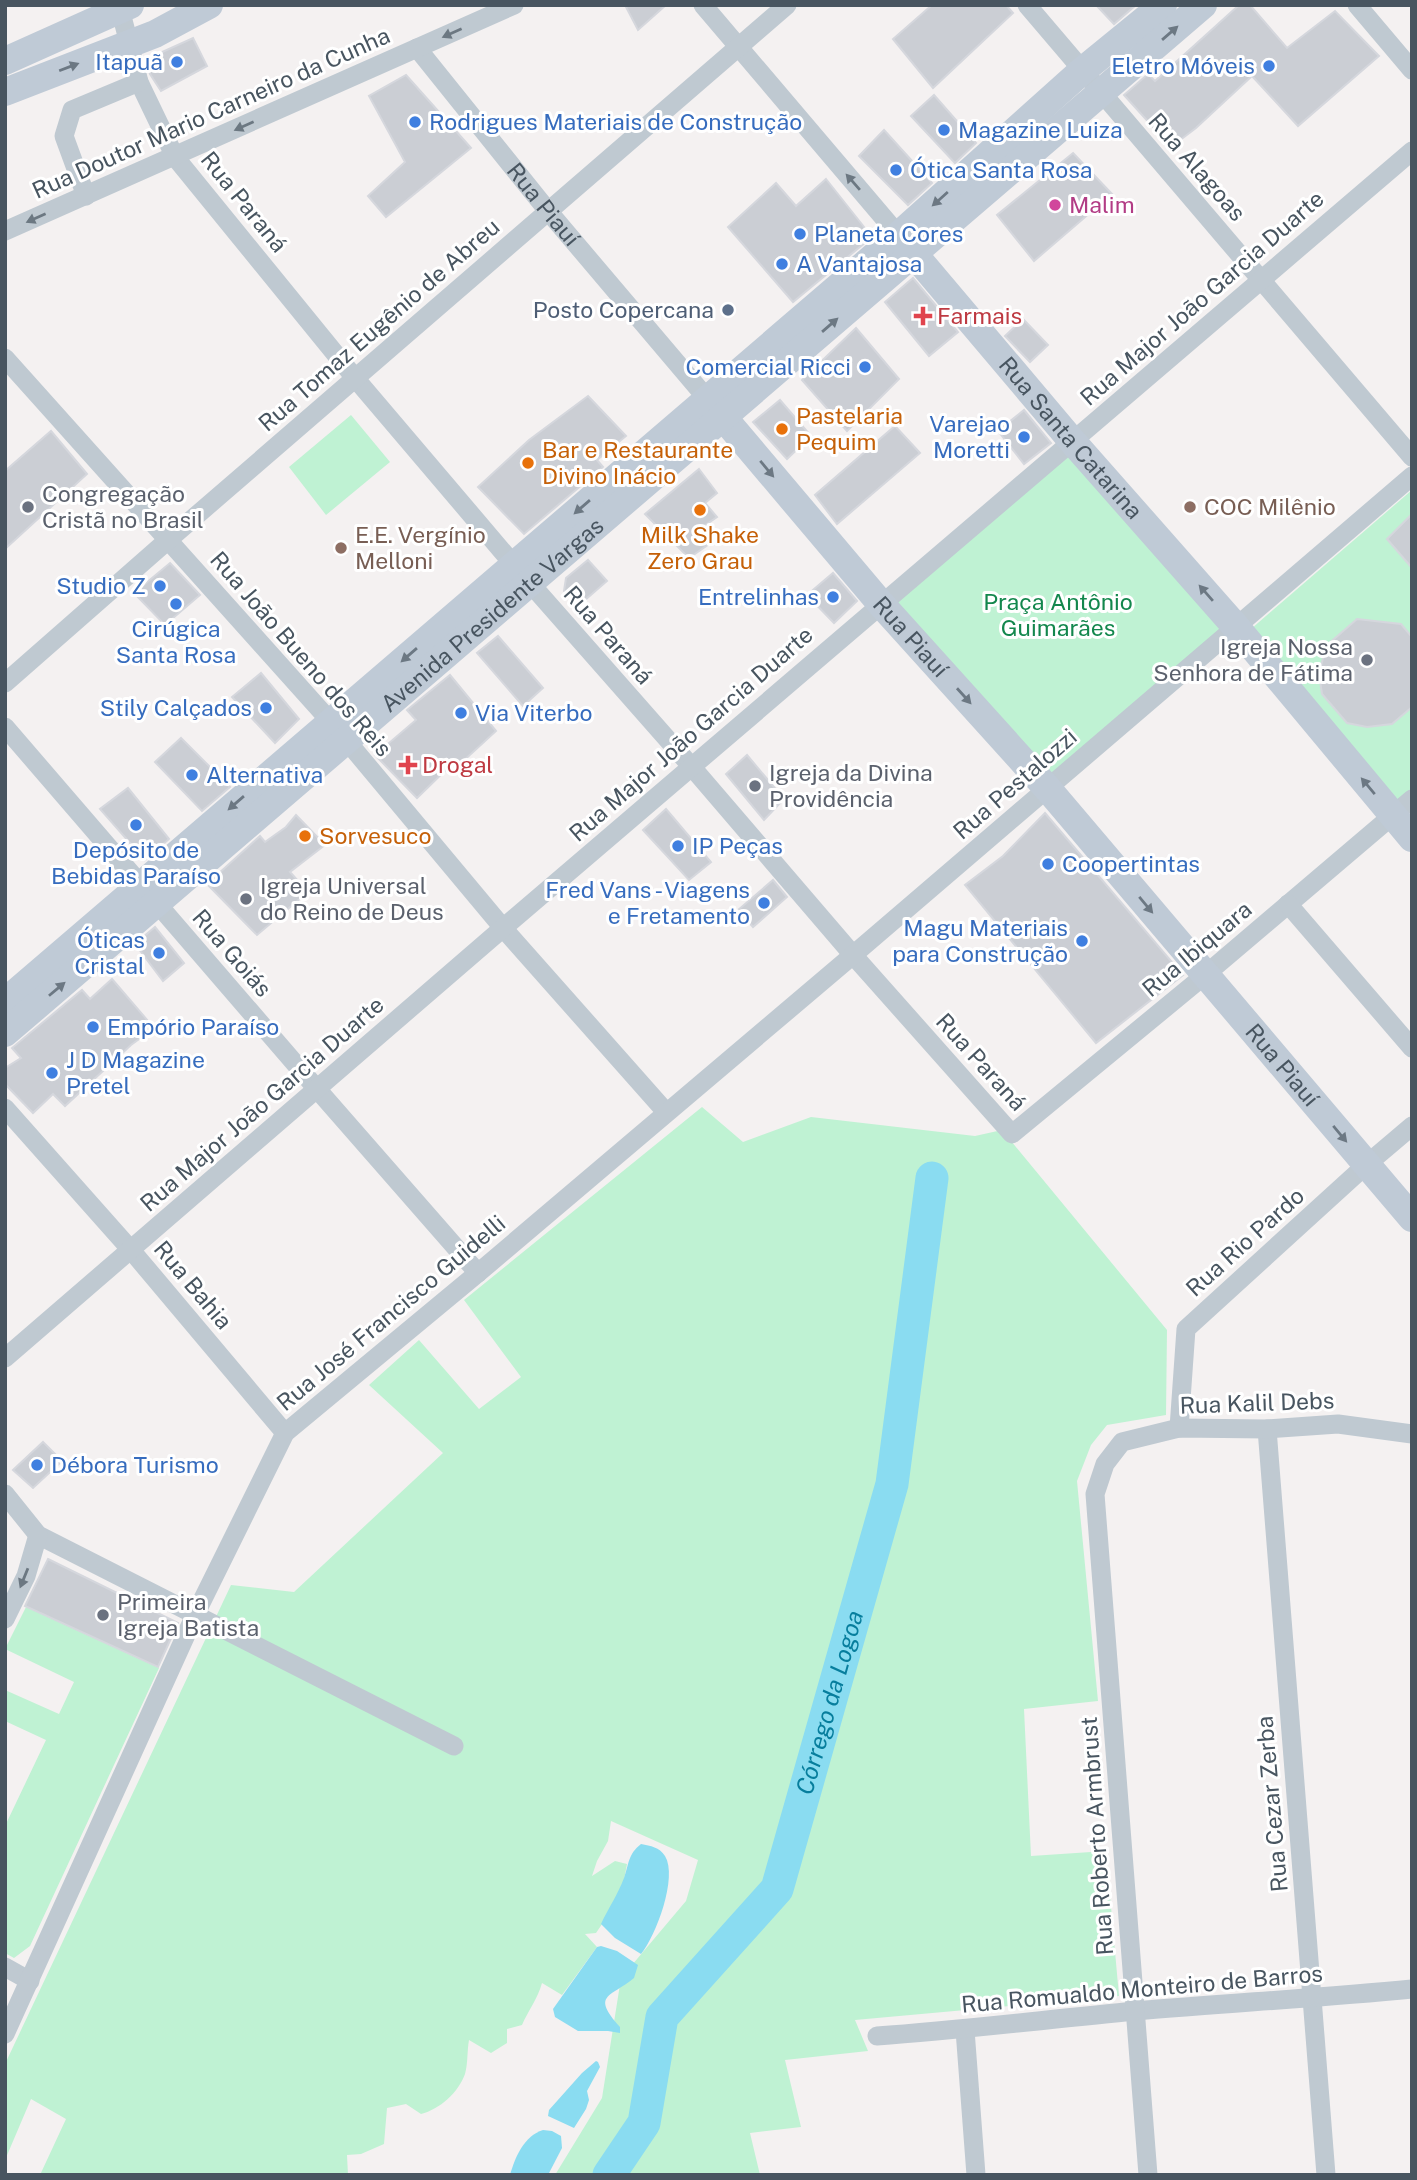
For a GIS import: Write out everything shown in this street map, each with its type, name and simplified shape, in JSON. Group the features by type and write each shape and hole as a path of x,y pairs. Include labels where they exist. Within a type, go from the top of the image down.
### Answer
{"main road":[{"path":"5,92 155,34 209,5"},
{"name":"Avenida Presidente Vargas","path":"906,244 1082,72 1163,5"},
{"name":"Avenida Presidente Vargas","path":"5,1033 149,894 906,244 1100,93 1203,5"},
{"path":"5,61 124,7"},
{"name":"Rua Santa Catarina","path":"906,244 1072,441 1236,627 1402,807 1412,838"},
{"name":"Rua Piauí","path":"715,408 881,604 1048,789 1412,1219"},
{"name":"Avenida Presidente Vargas","path":"5,1002 149,894"}],"street":[{"name":"Rua Doutor Mario Carneiro da Cunha","path":"5,231 514,5"},
{"name":"Rua Santa Catarina","path":"703,5 906,244"},
{"name":"Rua Tomaz Eugênio de Abreu","path":"5,683 787,5"},
{"name":"Rua Alagoas","path":"1027,5 1412,457"},
{"path":"1357,5 1412,70"},
{"name":"Rua Paraná","path":"124,7 139,82 175,157 355,378 522,574 1012,1134"},
{"name":"Rua Piauí","path":"417,48 548,211 715,408"},
{"path":"86,196 64,136 72,110 139,82"},
{"name":"Rua Major João Garcia Duarte","path":"5,1358 691,766 1412,151"},
{"name":"Rua João Bueno dos Reis","path":"5,358 339,731 503,928 666,1112"},
{"name":"Rua Pestalozzi","path":"649,1127 1412,476"},
{"name":"Rua Goiás","path":"5,727 478,1273"},
{"name":"Rua Ibiquara","path":"1012,1134 1205,975 1402,807"},
{"path":"1288,904 1412,1048"},
{"name":"Rua Bahia","path":"5,1108 131,1250 285,1433"},
{"name":"Rua Rio Pardo","path":"1179,1429 1186,1329 1412,1126"},
{"name":"Rua José Francisco Guidelli","path":"5,2034 195,1615 285,1433 649,1127"},
{"name":"Rua Kalil Debs","path":"1095,1494 1104,1464 1122,1442 1179,1429 1267,1429 1338,1424 1412,1434"},
{"name":"Rua Cezar Zerba","path":"1267,1429 1326,2175"},
{"path":"5,1494 38,1535 454,1746"},
{"name":"Rua Roberto Armbrust","path":"1095,1494 1148,2175"},
{"path":"5,1619 26,1576 38,1535"},
{"path":"5,1967 30,1980"},
{"name":"Rua Romualdo Monteiro de Barros","path":"877,2036 965,2030 1135,2011 1412,1989"},
{"path":"965,2030 976,2175"}],"green space":[{"path":"351,415 390,462 326,515 289,467"},
{"name":"Praça Antônio Guimarães","path":"1072,441 1236,627 1048,789 881,604"},
{"path":"1412,490 1412,788 1394,803 1251,629"},
{"path":"702,1107 743,1142 811,1117 975,1136 1002,1130 1167,1330 1166,1415 1107,1425 1091,1445 1077,1481 1098,1701 1024,1709 1031,1856 1106,1851 1119,1996 855,2020 868,2051 785,2060 801,2127 750,2133 760,2175 555,2175 602,2098 621,1978 686,1901 698,1860 611,1821 608,1841 592,1876 615,1861 627,1864 621,1896 596,1933 585,1934 597,1947 562,1995 542,1983 522,2025 507,2029 507,2043 491,2053 469,2040 465,2074 458,2088 441,2104 421,2114 406,2104 387,2108 384,2144 361,2154 347,2155 348,2175 40,2175 66,2119 31,2099 5,2160 5,2064 231,1585 294,1592 443,1453 369,1385 419,1340 479,1409 521,1377 464,1300"},
{"path":"26,1607 159,1668 30,1946 14,1958 5,1953 5,1826 46,1740 5,1721 5,1690 59,1714 74,1682 5,1649"}],"water":[{"path":"641,1844 654,1847 663,1853 669,1878 659,1921 641,1954 615,1938 601,1924 622,1884 631,1855"},
{"path":"597,1947 617,1951 638,1965 634,1978 611,1994 605,2002 620,2027 620,2033 578,2031 555,2017 553,2009"},
{"path":"596,2061 600,2067 587,2091 589,2100 586,2109 574,2128 548,2116 549,2110"},
{"path":"543,2130 561,2136 562,2148 548,2175 510,2175 526,2142"}],"building":[{"path":"625,5 666,5 638,30"},
{"path":"932,5 1006,5 1013,13 933,88 893,39"},
{"path":"1096,5 1136,5 1114,24"},
{"name":"Eletro Móveis","path":"1239,5 1250,5 1287,48 1335,11 1379,56 1298,126 1252,76 1196,128 1171,147 1124,95 1148,74 1155,81"},
{"name":"Itapuã","path":"193,38 207,66 161,91 150,74 149,58"},
{"name":"Rodrigues Materiais de Construção","path":"406,75 471,148 386,217 368,196 405,162 369,96"},
{"name":"Magazine Luiza","path":"934,95 976,143 955,163 911,116"},
{"name":"Ótica Santa Rosa","path":"884,130 932,183 908,205 859,156"},
{"name":"Malim","path":"1073,153 1112,194 1034,261 997,215"},
{"path":"826,179 872,237 793,302 728,227 776,183 796,206"},
{"name":"Farmais","path":"913,278 958,332 929,356 885,302"},
{"path":"1023,319 1048,345 1030,362 1005,336"},
{"path":"856,328 899,379 847,431 802,380"},
{"path":"588,396 626,436 597,460 603,467 524,534 478,487 529,440"},
{"name":"Pastelaria Pequim","path":"780,400 811,436 787,459 753,422"},
{"name":"Varejao Moretti","path":"1024,410 1051,443 1024,464 998,431"},
{"path":"895,426 920,453 837,524 815,495"},
{"name":"Congregação Cristã no Brasil","path":"51,431 87,474 5,549 5,471"},
{"path":"699,469 717,493 705,503 717,517 704,526 715,540 689,558 645,514"},
{"path":"1412,514 1412,568 1387,539"},
{"path":"588,560 607,581 578,606 564,591 566,578"},
{"path":"170,563 200,595 165,625 134,593"},
{"name":"Entrelinhas","path":"833,573 857,601 834,623 807,595"},
{"name":"Igreja Nossa Senhora de Fátima","path":"1357,619 1401,624 1412,637 1412,707 1392,724 1367,727 1347,723 1322,694 1319,674 1326,646"},
{"path":"498,636 543,688 523,706 477,653"},
{"name":"Stily Calçados","path":"261,673 299,719 275,743 232,697"},
{"path":"450,675 496,731 460,764 456,760 417,798 375,755 416,720 407,710"},
{"name":"Alternativa","path":"181,738 230,787 202,811 155,762"},
{"name":"Igreja da Divina Providência","path":"747,755 784,799 764,820 726,774"},
{"name":"Depósito de Bebidas Paraíso","path":"128,788 169,839 145,860 100,809"},
{"name":"IP Peças","path":"666,809 711,862 689,880 643,830"},
{"name":"Magu Materiais para Construção","path":"1045,813 1183,975 1096,1043 965,885 1003,856"},
{"path":"296,815 325,845 290,872 308,892 257,935 207,884 260,836 265,842 286,827"},
{"name":"Fred Vans - Viagens e Fretamento","path":"773,880 787,897 753,927 738,910"},
{"name":"Óticas Cristal","path":"155,927 184,963 163,981 135,944"},
{"path":"112,979 154,1028 131,1045 65,1106 53,1094 33,1113 5,1084 5,1068 21,1058 12,1048 82,990 90,999"},
{"name":"Débora Turismo","path":"43,1442 62,1461 33,1488 13,1470"},
{"name":"Primeira Igreja Batista","path":"48,1559 178,1623 158,1667 25,1606"}],"waterway":[{"name":"Córrego da Logoa","path":"609,2175 644,2123 662,2017 777,1889 892,1484 932,1178"}],"place":[{"name":"Itapuã","path":"177,62"},
{"name":"Eletro Móveis","path":"1269,66"},
{"name":"Rodrigues Materiais de Construção","path":"415,122"},
{"name":"Magazine Luiza","path":"944,130"},
{"name":"Ótica Santa Rosa","path":"896,170"},
{"name":"Malim","path":"1055,205"},
{"name":"Planeta Cores","path":"800,234"},
{"name":"A Vantajosa","path":"782,264"},
{"name":"Posto Copercana","path":"728,310"},
{"name":"Farmais","path":"923,316"},
{"name":"Comercial Ricci","path":"865,367"},
{"name":"Pastelaria Pequim","path":"782,429"},
{"name":"Varejao Moretti","path":"1024,437"},
{"name":"Bar e Restaurante Divino Inácio","path":"528,463"},
{"name":"Congregação Cristã no Brasil","path":"28,507"},
{"name":"COC Milênio","path":"1190,507"},
{"name":"Milk Shake Zero Grau","path":"700,510"},
{"name":"E.E. Vergínio Melloni","path":"341,548"},
{"name":"Studio Z","path":"160,586"},
{"name":"Entrelinhas","path":"833,597"},
{"name":"Cirúgica Santa Rosa","path":"176,604"},
{"name":"Igreja Nossa Senhora de Fátima","path":"1367,660"},
{"name":"Stily Calçados","path":"266,708"},
{"name":"Via Viterbo","path":"461,713"},
{"name":"Drogal","path":"408,765"},
{"name":"Alternativa","path":"192,775"},
{"name":"Igreja da Divina Providência","path":"755,786"},
{"name":"Depósito de Bebidas Paraíso","path":"136,825"},
{"name":"Sorvesuco","path":"305,836"},
{"name":"IP Peças","path":"678,846"},
{"name":"Coopertintas","path":"1048,864"},
{"name":"Igreja Universal do Reino de Deus","path":"246,899"},
{"name":"Fred Vans - Viagens e Fretamento","path":"764,903"},
{"name":"Magu Materiais para Construção","path":"1082,941"},
{"name":"Óticas Cristal","path":"159,953"},
{"name":"Empório Paraíso","path":"93,1027"},
{"name":"J D Magazine Pretel","path":"52,1073"},
{"name":"Débora Turismo","path":"37,1465"},
{"name":"Primeira Igreja Batista","path":"103,1615"}]}
